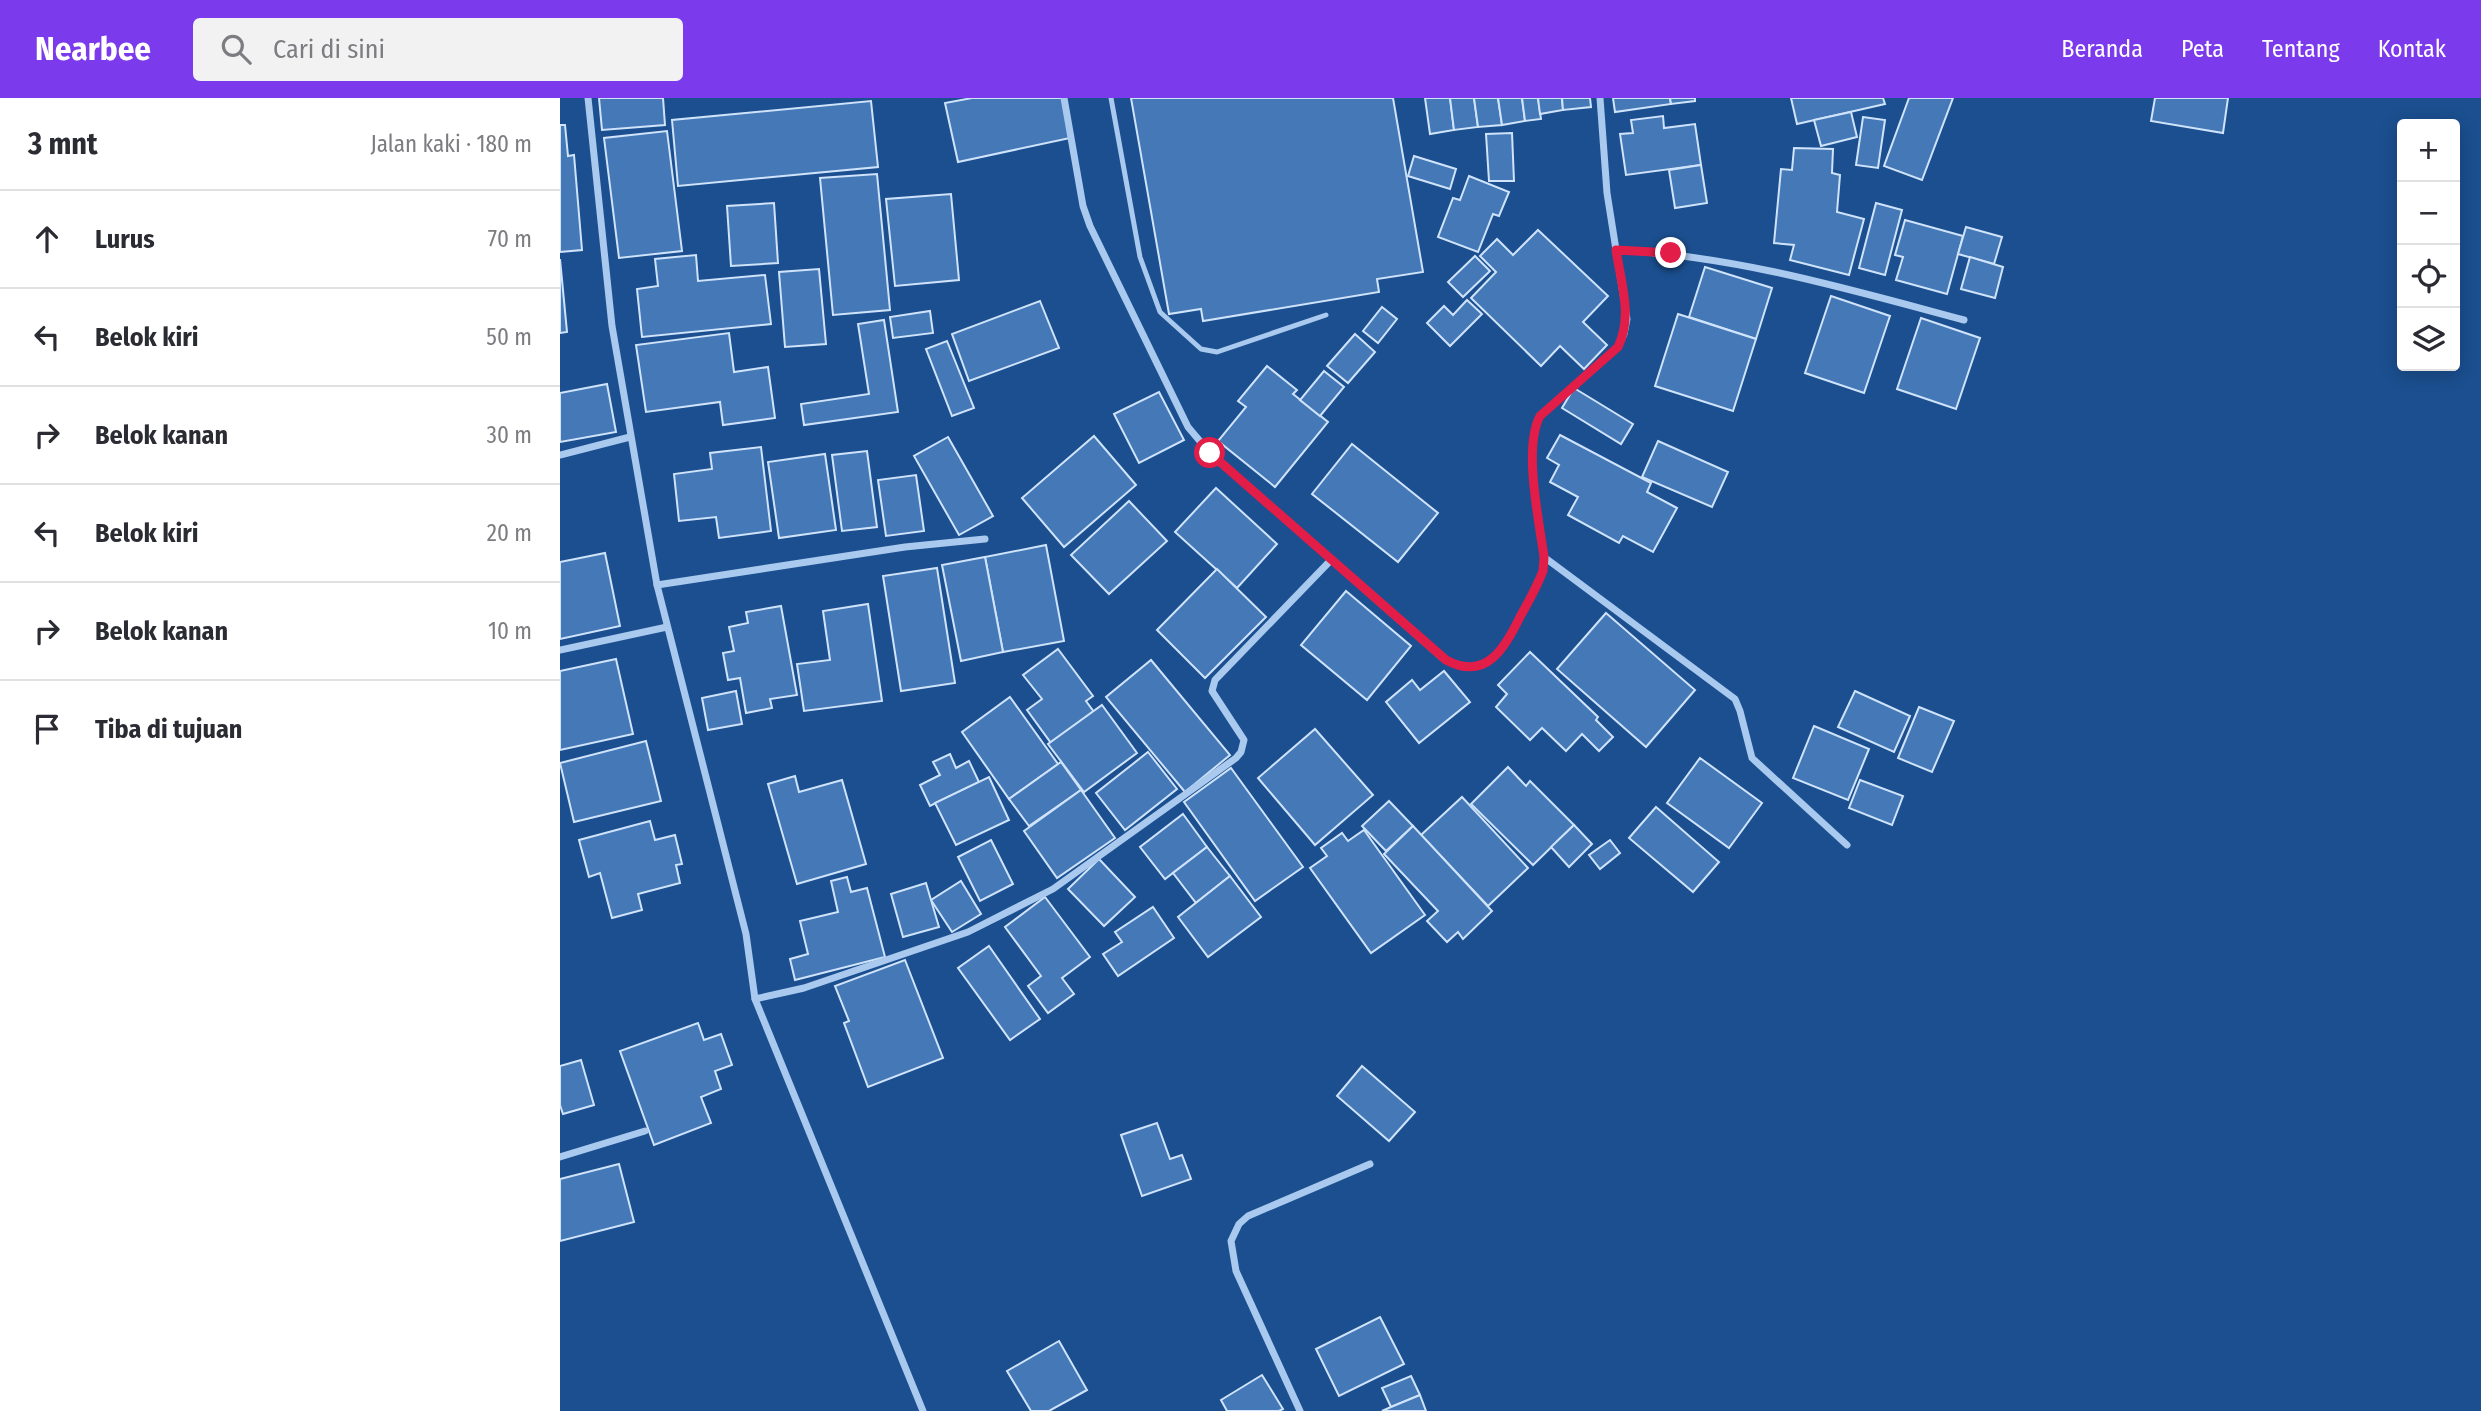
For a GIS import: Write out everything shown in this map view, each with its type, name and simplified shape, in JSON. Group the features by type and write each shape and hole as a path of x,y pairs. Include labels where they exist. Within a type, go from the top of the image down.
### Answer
{"street":[{"path":"588,98 612,326 657,585 746,934 755,999 923,1411"},
{"path":"1064,98 1083,206 1090,226 1188,427 1210,453 1446,660 1469,668 1490,661 1502,650 1540,579 1544,557 1532,452 1535,425 1540,416 1618,347 1624,334 1627,320 1607,193 1600,98"},
{"path":"1616,250 1671,253 1805,277 1964,320"},
{"path":"560,455 630,437"},
{"path":"657,585 905,547 985,539"},
{"path":"1544,557 1735,699 1752,758 1847,845"},
{"path":"755,999 804,988 968,932 1053,888 1236,758 1241,752 1244,740 1212,691 1215,680 1331,560"},
{"path":"560,650 667,626"},
{"path":"560,1157 645,1131"},
{"path":"1300,1411 1236,1271 1231,1241 1239,1224 1248,1216 1370,1164"}],"lane":[{"path":"1111,98 1140,257 1160,312 1201,349 1217,352 1326,315"}],"building":[{"path":"599,98 663,98 665,125 602,130"},
{"path":"972,98 1062,98 1070,138 958,162 945,103"},
{"path":"1131,98 1393,98 1423,272 1377,279 1379,292 1203,321 1201,309 1169,314"},
{"path":"1425,98 1450,98 1454,130 1430,134"},
{"path":"1450,98 1474,98 1478,127 1454,130"},
{"path":"1474,98 1498,98 1502,125 1478,127"},
{"path":"1498,98 1522,98 1525,121 1502,125"},
{"path":"1522,98 1538,98 1541,119 1525,121"},
{"path":"1538,98 1562,98 1563,110 1540,114"},
{"path":"1562,98 1590,98 1591,107 1563,110"},
{"path":"1613,98 1670,98 1671,104 1615,112"},
{"path":"1670,98 1695,98 1695,101 1671,104"},
{"path":"1791,98 1883,98 1885,104 1797,124"},
{"path":"1909,98 1953,98 1922,180 1884,166"},
{"path":"2155,98 2228,98 2223,133 2151,121"},
{"path":"871,101 878,167 678,186 672,120"},
{"path":"1851,112 1857,137 1821,146 1814,120"},
{"path":"1663,116 1664,128 1695,124 1701,165 1626,175 1620,134 1633,133 1631,120"},
{"path":"1863,117 1885,120 1878,168 1856,165"},
{"path":"560,125 565,125 568,156 574,155 582,250 560,252"},
{"path":"667,131 682,251 619,258 604,138"},
{"path":"1512,133 1514,181 1489,181 1486,134"},
{"path":"1794,148 1833,149 1832,173 1840,175 1837,212 1864,219 1849,275 1790,260 1794,245 1774,243 1781,169 1792,170"},
{"path":"1414,156 1456,169 1450,189 1408,176"},
{"path":"1701,165 1707,203 1675,208 1669,170"},
{"path":"877,174 890,310 833,315 820,178"},
{"path":"1469,176 1509,192 1499,216 1493,214 1478,252 1438,237 1453,198 1460,200"},
{"path":"951,194 959,280 895,286 886,199"},
{"path":"774,203 778,263 731,266 727,206"},
{"path":"1876,203 1902,210 1885,275 1859,268"},
{"path":"1905,220 1963,236 1947,294 1896,280 1903,257 1895,255"},
{"path":"1966,227 2002,237 1994,264 1958,254"},
{"path":"1538,230 1608,296 1583,322 1607,345 1584,369 1560,346 1541,366 1471,298 1496,272 1480,256 1497,239 1513,255"},
{"path":"696,255 698,281 765,275 771,324 642,337 637,289 658,286 655,259"},
{"path":"1475,256 1490,271 1463,297 1448,282"},
{"path":"1970,257 2003,267 1995,298 1961,289"},
{"path":"560,259 567,332 560,333"},
{"path":"1705,267 1772,288 1756,339 1689,317"},
{"path":"819,269 826,344 785,347 779,272"},
{"path":"1831,296 1890,316 1864,393 1805,373"},
{"path":"1467,300 1482,314 1450,346 1427,323 1444,306 1453,315"},
{"path":"1040,301 1059,348 969,381 952,334"},
{"path":"1382,307 1397,319 1378,343 1363,331"},
{"path":"930,311 933,333 893,338 890,317"},
{"path":"1678,314 1756,339 1733,411 1655,386"},
{"path":"1921,318 1980,338 1956,409 1897,389"},
{"path":"884,320 898,412 804,425 801,404 869,394 858,324"},
{"path":"729,333 734,372 768,367 775,418 723,425 720,402 646,412 636,345"},
{"path":"1355,334 1375,352 1348,383 1327,366"},
{"path":"947,341 974,408 952,416 926,349"},
{"path":"1267,366 1297,390 1293,394 1328,422 1275,487 1218,441 1246,407 1238,401"},
{"path":"1324,371 1344,387 1320,416 1300,400"},
{"path":"607,384 616,432 560,442 560,393"},
{"path":"1574,388 1633,424 1621,444 1562,408"},
{"path":"1159,392 1184,440 1139,463 1114,414"},
{"path":"1560,435 1651,483 1647,492 1677,508 1653,552 1623,536 1619,543 1568,515 1578,497 1550,482 1559,465 1547,458"},
{"path":"1094,436 1136,485 1064,547 1022,498"},
{"path":"948,437 993,516 959,535 914,456"},
{"path":"1658,441 1728,472 1712,507 1642,477"},
{"path":"1352,444 1438,513 1398,562 1312,494"},
{"path":"761,447 771,531 719,538 716,517 679,521 674,474 712,469 710,453"},
{"path":"867,451 877,527 842,531 832,455"},
{"path":"825,454 836,530 779,538 768,462"},
{"path":"916,475 924,531 886,536 878,480"},
{"path":"1216,488 1277,544 1237,588 1175,532"},
{"path":"1129,501 1167,541 1109,594 1071,555"},
{"path":"1046,545 1064,641 1003,652 985,557"},
{"path":"605,553 620,626 560,639 560,562"},
{"path":"985,557 1003,652 961,661 942,565"},
{"path":"937,568 955,683 901,691 883,576"},
{"path":"1217,569 1266,617 1205,678 1157,630"},
{"path":"1346,591 1411,646 1367,700 1301,645"},
{"path":"868,604 882,701 804,711 797,664 830,660 823,611"},
{"path":"781,606 797,695 770,699 772,708 746,713 740,678 728,680 723,653 734,651 729,627 748,623 746,612"},
{"path":"1606,613 1695,690 1646,747 1557,669"},
{"path":"1058,649 1093,696 1086,701 1094,712 1051,743 1027,710 1042,699 1023,675"},
{"path":"1530,652 1598,717 1596,720 1613,737 1599,751 1582,734 1566,751 1542,728 1530,740 1496,707 1507,694 1498,685"},
{"path":"616,659 633,734 560,750 560,671"},
{"path":"1151,660 1230,755 1185,792 1106,697"},
{"path":"1444,671 1470,702 1419,743 1386,702 1412,680 1420,690"},
{"path":"736,691 742,724 708,730 702,698"},
{"path":"1855,691 1910,716 1894,752 1838,727"},
{"path":"1010,697 1058,764 1009,799 962,732"},
{"path":"1102,705 1137,753 1084,792 1048,744"},
{"path":"1919,707 1954,721 1932,772 1898,758"},
{"path":"1814,726 1869,749 1848,800 1793,778"},
{"path":"1315,729 1373,795 1315,845 1258,778"},
{"path":"646,741 661,801 574,822 560,763"},
{"path":"1148,752 1177,789 1125,830 1096,793"},
{"path":"950,754 956,768 969,761 979,782 930,806 920,785 940,775 933,762"},
{"path":"1700,758 1762,803 1729,848 1667,803"},
{"path":"1061,762 1081,790 1029,826 1009,799"},
{"path":"1508,767 1526,786 1530,781 1574,825 1533,865 1471,804"},
{"path":"1231,768 1303,867 1255,901 1184,802"},
{"path":"795,776 799,792 842,780 866,864 797,884 768,784"},
{"path":"989,777 1009,820 956,845 935,803"},
{"path":"1860,780 1903,796 1892,825 1849,808"},
{"path":"1081,790 1115,838 1057,878 1024,831"},
{"path":"1462,797 1528,868 1488,906 1421,835"},
{"path":"1389,801 1413,826 1386,851 1362,826"},
{"path":"1656,807 1719,862 1693,892 1629,838"},
{"path":"1183,814 1207,847 1165,879 1140,847"},
{"path":"650,821 655,840 675,835 682,864 676,865 680,883 638,894 642,910 612,918 600,873 589,877 579,840"},
{"path":"1574,825 1592,844 1569,867 1551,847"},
{"path":"1413,826 1492,911 1463,939 1458,932 1447,942 1427,921 1438,911 1384,854"},
{"path":"1364,830 1425,915 1371,953 1310,868 1327,856 1321,848 1342,833 1348,841"},
{"path":"991,840 1013,884 980,901 958,857"},
{"path":"1610,840 1620,853 1600,869 1589,855"},
{"path":"1207,847 1230,876 1196,903 1173,873"},
{"path":"1099,859 1135,897 1104,926 1068,889"},
{"path":"1230,876 1261,917 1208,957 1178,917"},
{"path":"847,877 851,892 867,888 885,957 795,980 790,959 808,954 800,921 838,912 831,881"},
{"path":"961,881 981,914 952,932 931,900"},
{"path":"926,883 939,927 903,937 891,894"},
{"path":"1045,897 1090,957 1062,978 1074,994 1048,1013 1028,986 1041,976 1005,927"},
{"path":"1153,907 1174,938 1118,976 1103,954 1122,942 1115,932"},
{"path":"989,946 1040,1019 1010,1040 958,968"},
{"path":"905,960 943,1058 868,1087 844,1023 849,1021 835,986"},
{"path":"698,1023 704,1040 721,1034 732,1065 715,1071 721,1089 701,1097 711,1123 654,1145 620,1051"},
{"path":"581,1060 594,1105 563,1114 560,1105 560,1066"},
{"path":"1362,1066 1415,1112 1389,1141 1337,1096"},
{"path":"1157,1123 1170,1159 1182,1155 1191,1179 1142,1196 1121,1135"},
{"path":"619,1164 634,1222 560,1241 560,1179"},
{"path":"1380,1317 1404,1364 1339,1396 1316,1349"},
{"path":"1059,1341 1087,1390 1049,1411 1031,1411 1007,1371"},
{"path":"1262,1375 1283,1409 1227,1411 1221,1400"},
{"path":"1411,1376 1420,1395 1391,1407 1382,1388"},
{"path":"1420,1395 1426,1411 1382,1411 1391,1407"}],"route":[{"path":"1210,453 1446,660 1469,668 1479,666 1490,661 1502,650 1543,571 1544,557 1532,452 1535,425 1540,416 1618,347 1624,334 1627,320 1616,250 1671,253"}]}
